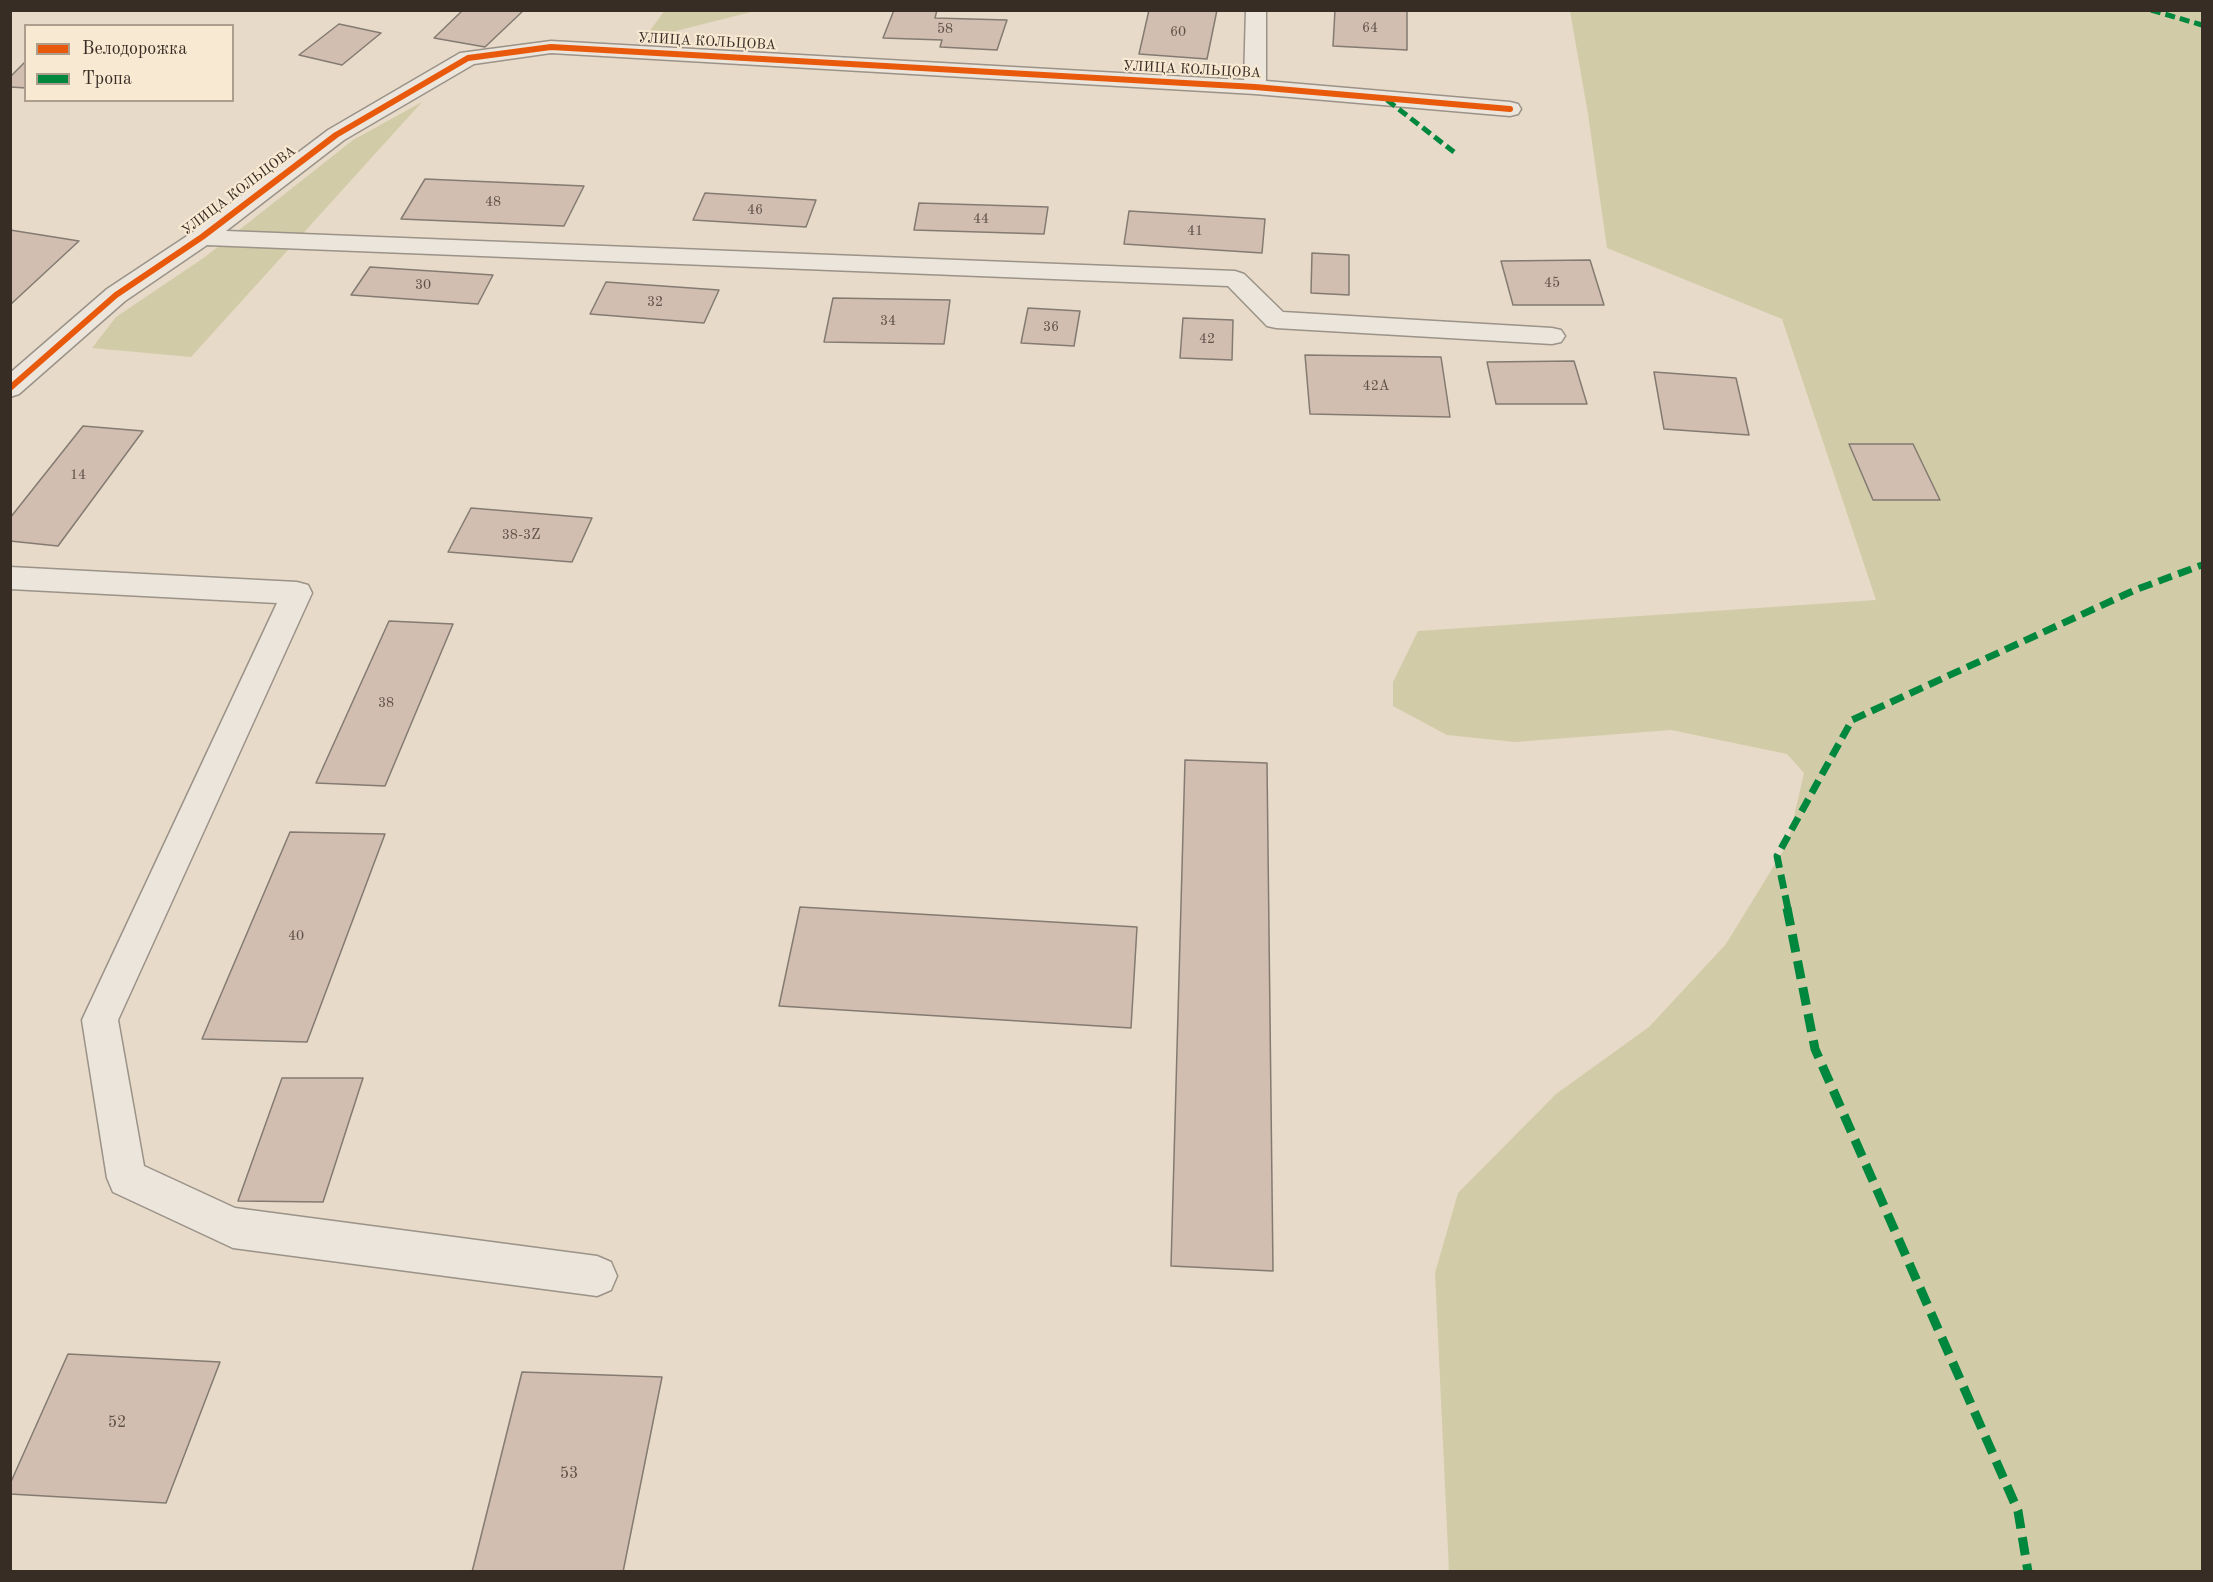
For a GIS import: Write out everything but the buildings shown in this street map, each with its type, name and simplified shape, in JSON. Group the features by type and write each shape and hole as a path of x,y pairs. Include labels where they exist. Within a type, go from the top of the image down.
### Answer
{"street":[{"path":"1255,87 1256,10"},
{"name":"УЛИЦА КОЛЬЦОВА","path":"10,388 116,295 202,237 336,135 468,58 551,46 1255,87 1510,109"},
{"path":"202,237 1235,279 1276,320 1552,336"},
{"path":"10,578 297,593 100,1020 127,1178 233,1228 597,1276"}],"shaded area":[{"path":"665,10 755,10 755,11 644,39"},
{"path":"1570,11 2202,11 2202,1571 1449,1571 1435,1273 1458,1193 1556,1094 1649,1027 1726,944 1788,843 1804,773 1787,754 1671,730 1515,742 1447,735 1393,706 1393,682 1418,631 1876,600 1782,319 1607,248 1588,114"},
{"path":"422,102 191,357 92,348 116,317 205,257 353,140"}],"marked path":[{"path":"2151,10 2202,25"},
{"path":"1387,100 1454,152"},
{"path":"2028,1572 2018,1511 1815,1049 1777,856 1852,720 2135,590 2202,565"}],"cycle path":[{"path":"10,388 116,295 202,237 336,135 468,58 551,47 1255,87 1510,109"}]}
